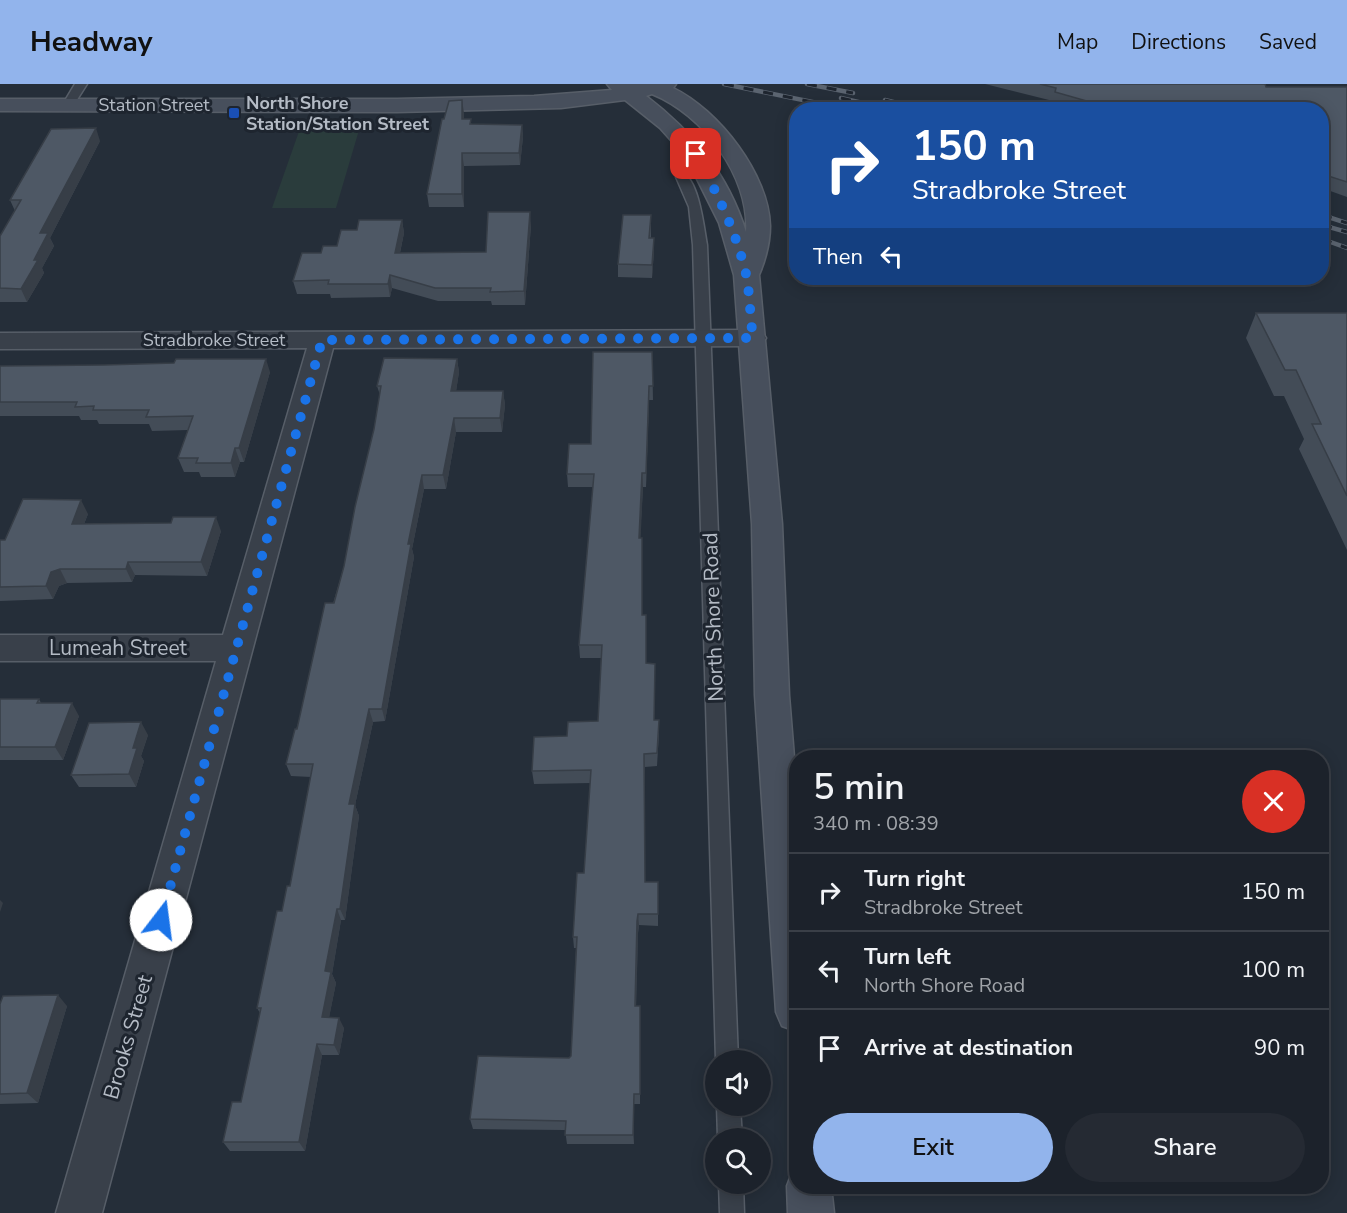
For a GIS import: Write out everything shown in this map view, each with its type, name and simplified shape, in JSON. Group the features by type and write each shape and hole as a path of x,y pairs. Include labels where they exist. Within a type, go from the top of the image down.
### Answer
{"main road":[{"name":"Station Street","path":"0,105 76,92 483,84"},
{"name":"Station Street","path":"0,87 422,105 556,100 641,87"},
{"path":"641,87 685,103 722,141 736,161 751,190 758,226 754,254 746,275"},
{"path":"641,87 668,123 696,154 731,223 746,275 767,524 772,694 789,919"},
{"path":"810,1194 811,1213"}],"street":[{"name":"Stradbroke Street","path":"0,341 753,338"},
{"name":"Brooks Street","path":"79,1213 322,340"},
{"name":"Lumeah Street","path":"0,648 236,648"}],"lane":[{"name":"North Shore Road","path":"682,177 695,207 700,245 727,1050"},
{"path":"731,1194 732,1213"}],"shaded area":[{"path":"303,120 362,120 336,208 272,208"}],"building":[{"path":"1040,84 1265,84 1266,87 1347,87 1347,182 1329,176 1329,102 1090,102 1055,92 1056,88"},
{"path":"462,100 462,119 471,119 470,124 522,125 519,153 462,153 462,194 427,194 442,119 444,119 449,101"},
{"path":"96,128 40,233 48,233 34,260 38,260 21,289 0,288 0,236 21,200 10,200 51,129"},
{"path":"488,212 530,212 524,291 490,292 491,288 435,288 390,275 388,284 328,284 329,280 293,281 302,253 321,253 323,246 337,246 341,230 357,230 359,220 402,220 395,253 486,252"},
{"path":"623,215 651,215 649,238 654,238 652,265 618,264"},
{"path":"1256,313 1347,313 1347,496 1312,424 1321,424 1296,370 1285,370"},
{"path":"593,352 652,352 653,386 649,386 646,473 642,473 639,538 642,538 642,615 646,615 646,663 655,664 654,720 659,720 657,753 644,754 645,882 658,882 658,914 638,914 637,921 635,1006 640,1006 640,1094 634,1094 633,1135 565,1135 566,1121 470,1119 478,1056 569,1058 571,1056 577,937 573,937 577,873 584,873 591,770 532,771 534,737 567,736 568,722 598,721 602,645 579,645 594,474 567,474 569,444 591,444"},
{"path":"384,358 457,359 451,391 503,391 500,418 454,418 443,475 422,475 408,544 411,544 382,709 369,709 349,804 355,804 340,909 337,909 325,971 331,972 322,1017 339,1018 334,1045 317,1044 299,1142 223,1142 232,1102 241,1102 261,1008 257,1008 277,911 282,911 287,886 290,886 313,764 286,764 295,729 297,729 325,603 334,603 344,566 355,507 374,429 381,386 377,386"},
{"path":"176,359 266,359 239,448 235,448 231,463 196,463 198,458 178,458 193,416 146,417 149,410 93,410 94,406 75,407 77,402 0,402 0,366 174,363"},
{"path":"23,499 81,500 72,524 171,523 173,517 216,517 201,562 128,562 126,569 60,569 51,572 46,586 0,587 0,540 5,540"},
{"path":"0,699 39,699 37,703 72,703 55,747 0,747"},
{"path":"141,722 133,748 137,748 129,774 71,775 89,723"},
{"path":"58,995 27,1093 0,1094 0,1004 3,996"}],"railway":[{"path":"724,84 813,102"},
{"path":"807,84 853,93"},
{"path":"841,98 858,102"},
{"path":"885,100 893,102"},
{"path":"1329,217 1347,223"},
{"path":"1329,227 1347,232"},
{"path":"1329,242 1347,248"}],"place":[{"name":"North Shore Station/Station Street","path":"234,113"}],"route":[{"path":"161,920 322,340 753,338 746,275 731,223 696,154"}]}
